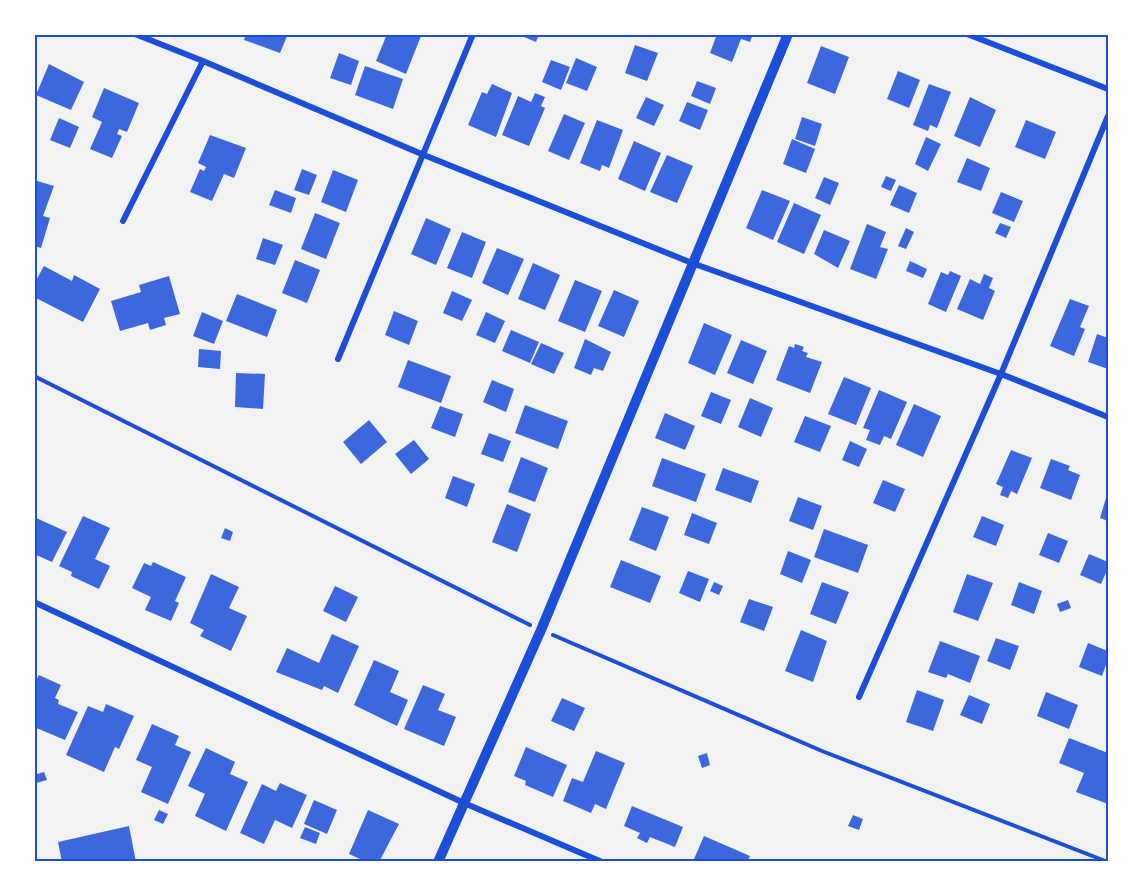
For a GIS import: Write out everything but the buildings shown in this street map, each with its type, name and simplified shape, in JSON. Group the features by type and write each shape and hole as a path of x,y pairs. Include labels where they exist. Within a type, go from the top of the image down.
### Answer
{"street":[{"path":"135,34 424,155 692,263 1001,374 1108,417"},
{"path":"338,359 474,34"},
{"path":"438,861 541,630 788,34"},
{"path":"967,34 1108,89"},
{"path":"123,221 203,61"},
{"path":"859,697 1001,374 1108,116"},
{"path":"34,602 464,803 602,861"}],"path":[{"path":"34,376 541,630 822,751 1108,861"}]}
